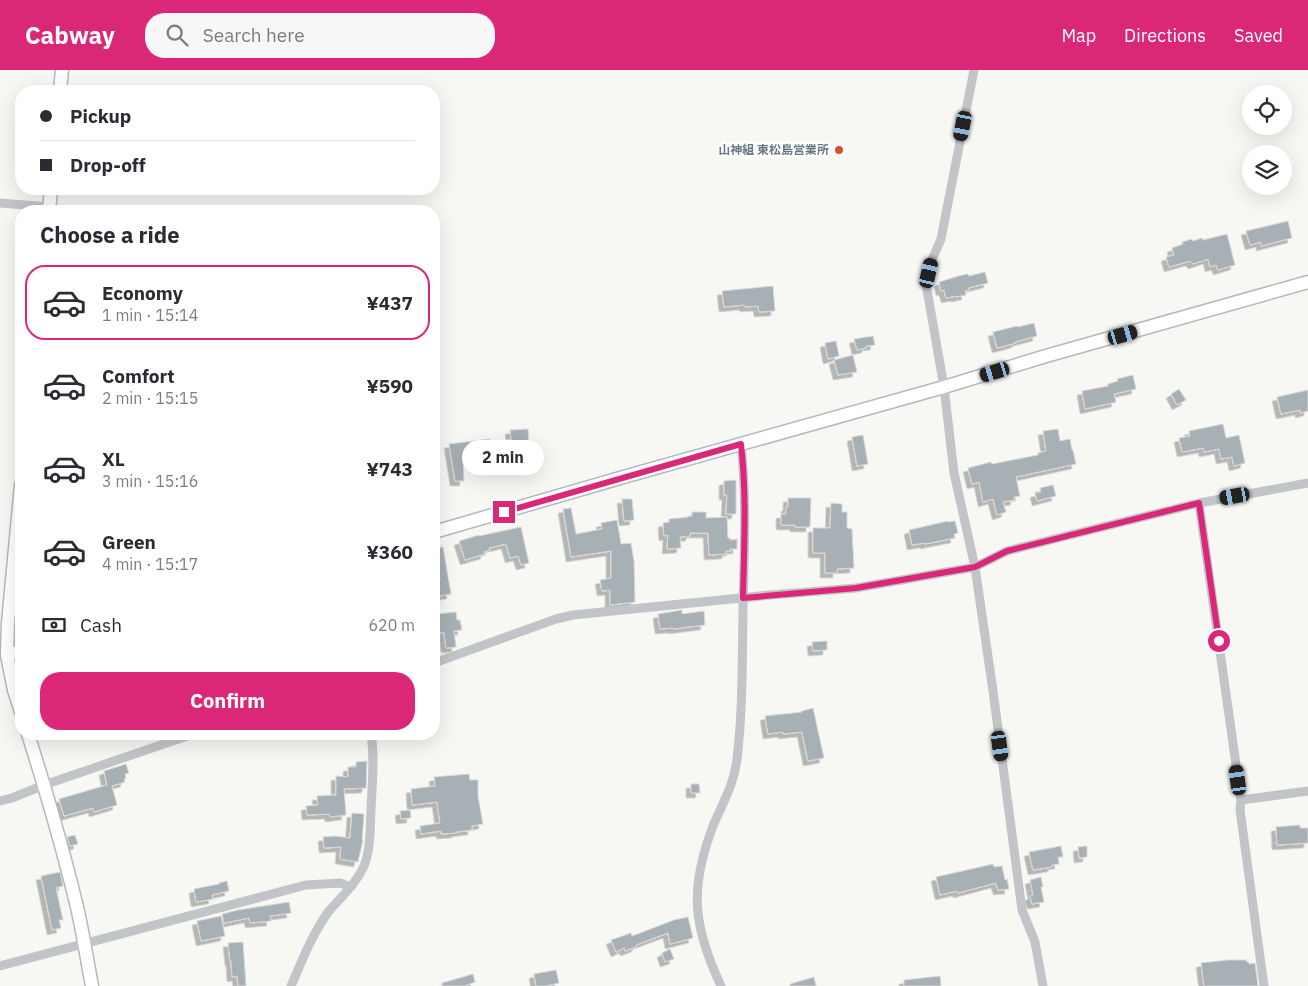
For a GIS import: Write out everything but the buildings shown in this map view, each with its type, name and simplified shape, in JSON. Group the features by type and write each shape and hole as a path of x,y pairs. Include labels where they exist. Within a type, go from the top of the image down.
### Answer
{"street":[{"path":"61,85 62,70"},
{"path":"974,70 941,239 931,262 926,284 944,387 954,473 975,567 1022,910 1035,942 1043,986"},
{"path":"0,202 21,205"},
{"path":"440,530 1308,282"},
{"path":"721,986 711,965 701,934 697,911 697,888 700,865 734,777 737,760 741,708 745,509 741,444"},
{"path":"440,661 556,619 573,615 856,588 975,567 1007,551 1199,503 1308,483"},
{"path":"1199,503 1241,800 1240,810 1264,986"},
{"path":"15,549 4,655 15,693"},
{"path":"30,740 72,885 92,986"},
{"path":"0,801 175,740"},
{"path":"291,986 306,950 318,929 329,912 351,888 363,867 369,844 373,765 371,740"},
{"path":"1241,800 1308,791"},
{"path":"0,966 306,885 340,883 351,888"}],"place":[{"name":"山神組 東松島営業所","path":"839,150"}],"route":[{"path":"504,512 741,444 745,509 743,598 856,588 975,567 1007,551 1199,503 1219,641"}]}
